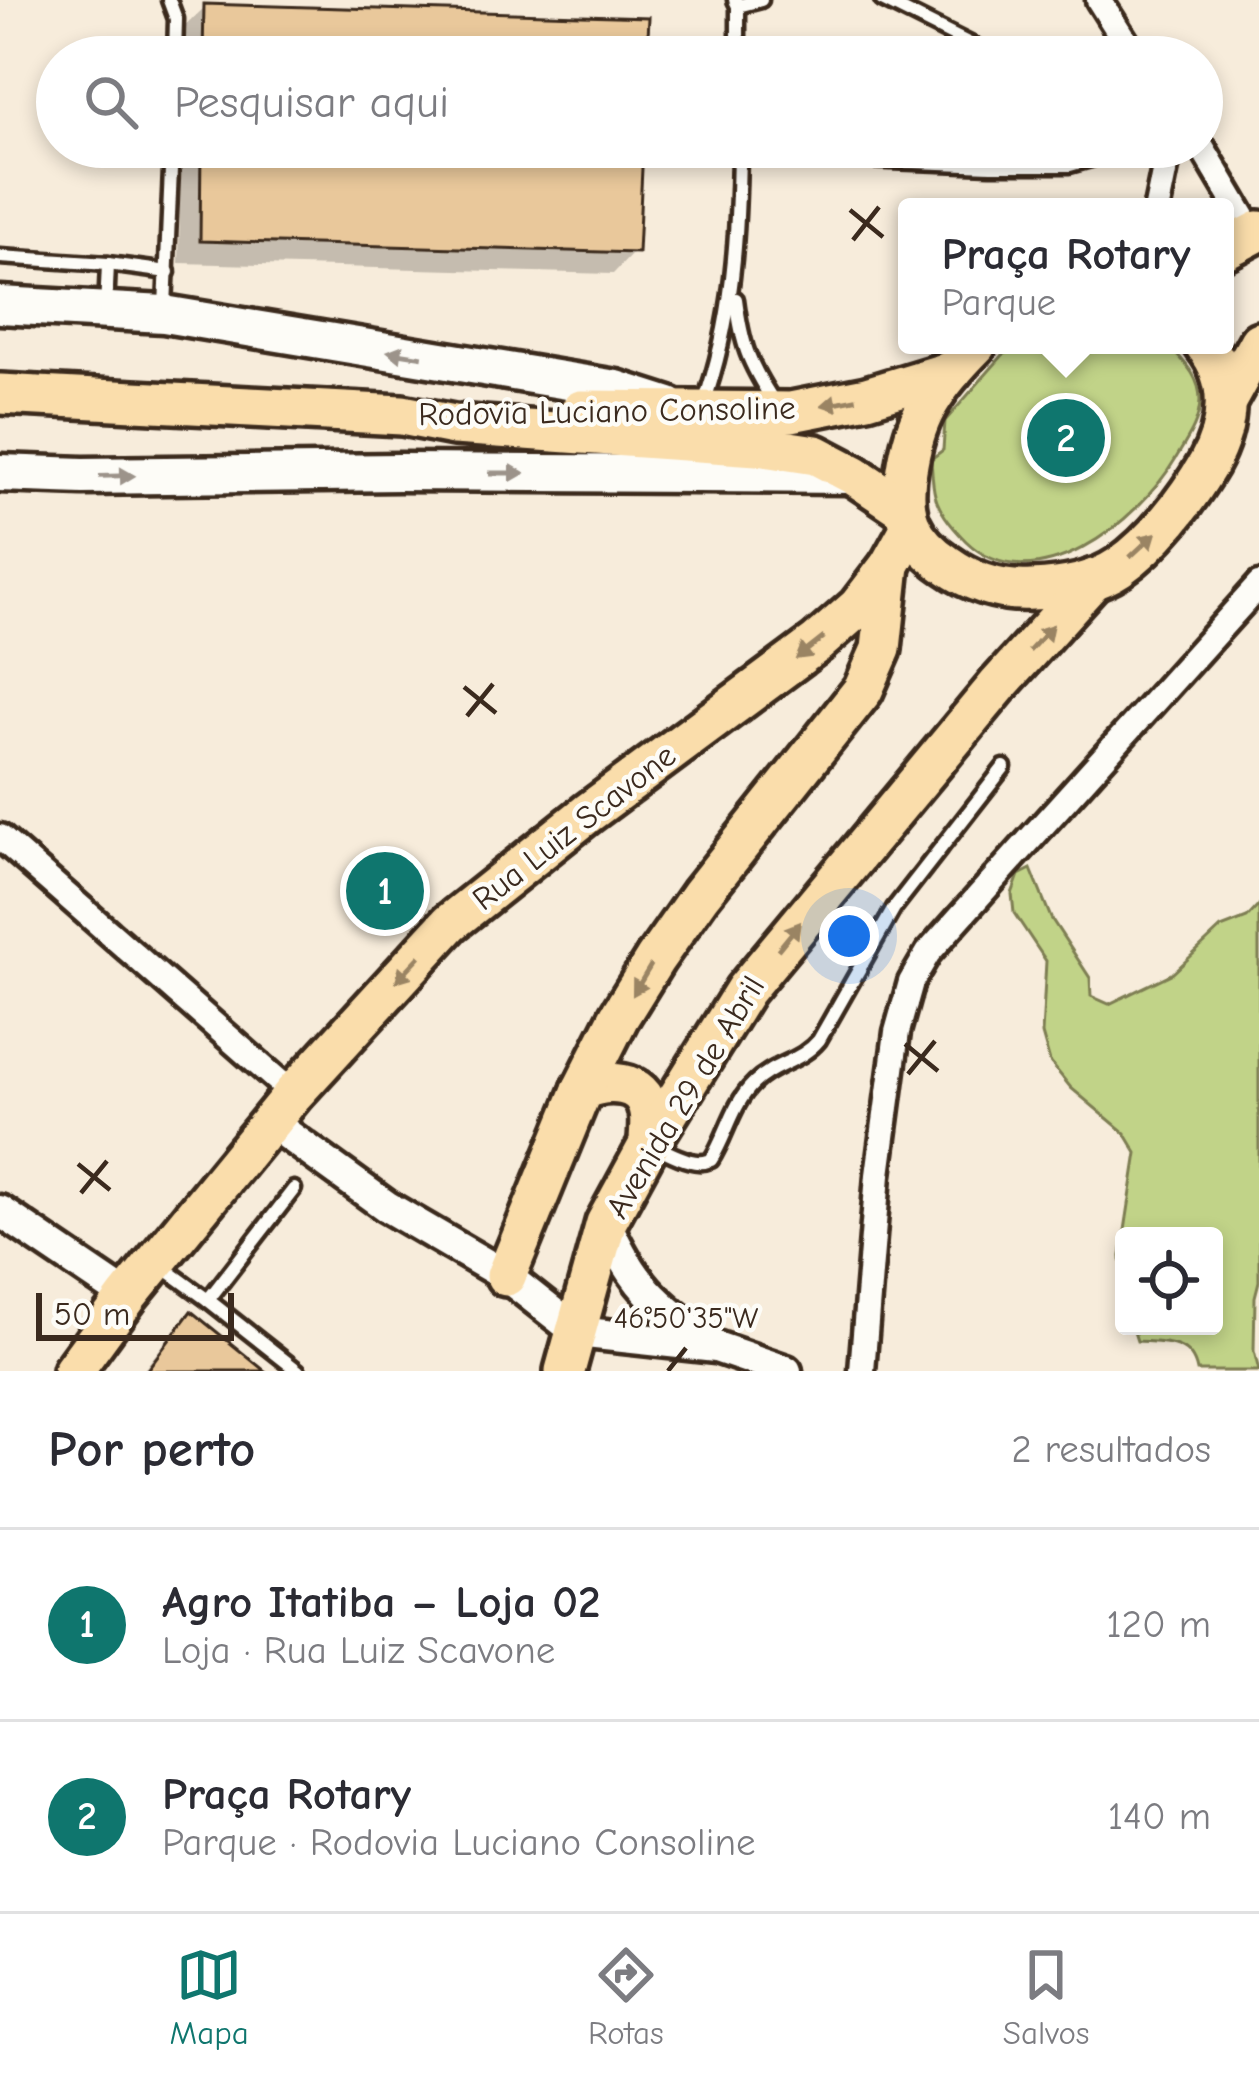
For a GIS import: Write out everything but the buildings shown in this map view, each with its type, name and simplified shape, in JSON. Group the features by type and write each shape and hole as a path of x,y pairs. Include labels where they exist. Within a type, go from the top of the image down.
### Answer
{"main road":[{"path":"0,305 164,314 616,389 693,411"},
{"path":"1094,579 1119,567 1162,527 1194,488 1219,444 1228,398 1259,342"},
{"path":"1212,354 1228,398"},
{"path":"908,519 907,473 914,439 928,403 964,358"},
{"name":"Rodovia Luciano Consoline","path":"402,415 459,409 780,411 866,397 964,358"},
{"name":"Rodovia Luciano Consoline","path":"0,394 402,415 454,425 757,446 816,455 854,476 908,519 927,551 979,583 1016,591 1057,589 1094,579"},
{"path":"0,473 854,476"},
{"name":"Rua Luiz Scavone","path":"73,1371 281,1108 450,923 858,608 890,565 908,519"},
{"path":"506,1276 581,1090 655,959 863,690 881,649 890,565"},
{"name":"Avenida 29 de Abril","path":"565,1371 606,1223 745,990 985,701 1094,579"},
{"path":"581,1090 610,1082 637,1091 649,1110 649,1144"}],"street":[{"path":"1099,0 1122,36"},
{"path":"1159,198 1165,168"},
{"path":"1212,168 1227,198"},
{"path":"862,1371 878,1175 897,1032 910,982 959,916 1259,586"},
{"path":"0,837 386,1206 506,1276 578,1332 716,1347 786,1371"},
{"path":"0,1211 127,1297"},
{"path":"606,1223 642,1288 716,1347"}],"lane":[{"path":"169,0 176,36"},
{"path":"737,36 736,3 761,0"},
{"path":"882,0 954,36"},
{"path":"164,314 171,168"},
{"path":"693,411 726,328 738,168"},
{"path":"0,256 168,272"},
{"path":"106,311 108,264"},
{"path":"733,280 752,367 780,411"},
{"path":"649,1144 695,1163 711,1160 755,1081 809,1053 819,1040 894,908 1004,767"},
{"path":"208,1300 294,1189"},
{"path":"157,1263 298,1371"}],"green space":[{"path":"1177,354 1199,391 1195,423 1159,482 1111,529 1053,560 1022,565 993,559 966,541 943,514 933,486 931,459 943,450 945,421 1003,355"},
{"path":"1031,869 1051,918 1090,978 1091,996 1109,1004 1173,973 1221,928 1247,918 1259,905 1259,1281 1254,1351 1259,1371 1197,1371 1182,1348 1137,1341 1135,1335 1223,1335 1223,1227 1125,1227 1137,1153 1125,1133 1071,1088 1050,1062 1042,1034 1046,961 1014,913 1012,894 1019,875"}],"place":[{"name":"Praça Rotary","path":"1066,438"},
{"name":"Agro Itatiba – Loja 02","path":"385,891"}]}
